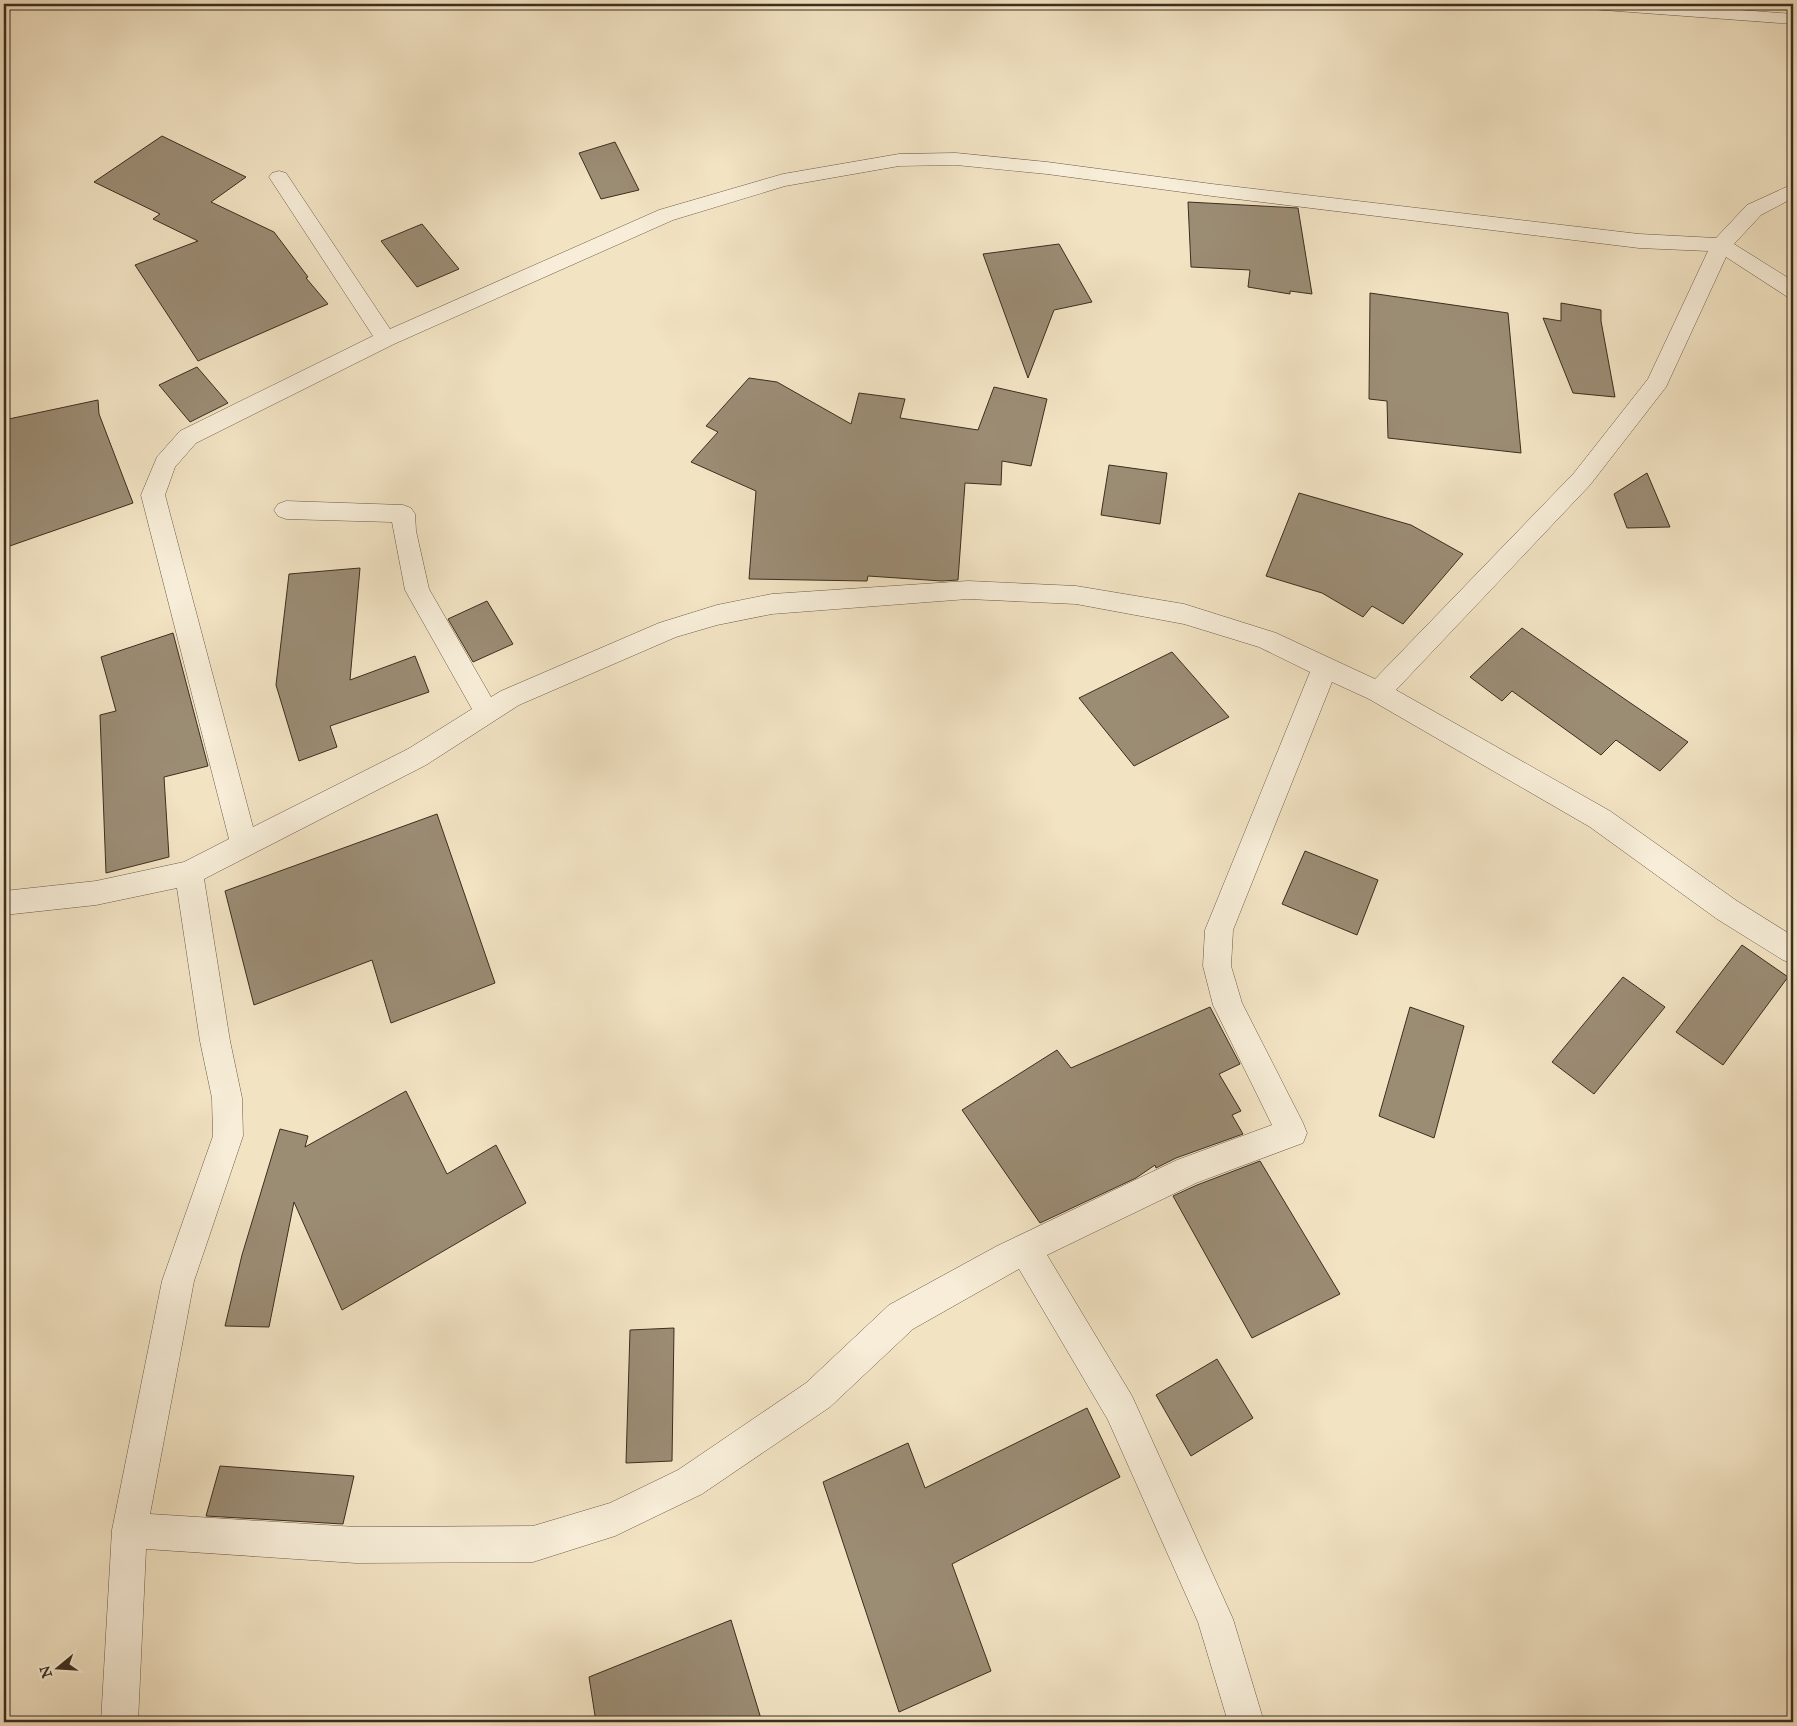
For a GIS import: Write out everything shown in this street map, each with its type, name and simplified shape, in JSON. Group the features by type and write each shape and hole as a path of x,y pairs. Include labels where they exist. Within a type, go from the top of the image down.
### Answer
{"street":[{"path":"1590,4 1793,19"},
{"path":"244,844 153,495 165,463 188,437 386,339 666,215 783,180 899,160 956,159 1047,168 1212,190 1639,241 1721,245 1793,290"},
{"path":"279,177 386,339"},
{"path":"1378,692 1582,479 1658,382 1721,245 1754,210 1793,190"},
{"path":"286,510 403,514 404,531 417,590 487,713"},
{"path":"4,903 96,893 189,873 417,757 510,698 668,630 717,615 772,604 968,590 1076,594 1184,614 1268,640 1378,692 1600,819 1727,910 1793,951"},
{"path":"129,1530 356,1545 533,1544 615,1520 690,1482 818,1395 901,1317 1025,1249 1188,1171 1292,1134 1228,1005 1217,966 1219,930 1324,667"},
{"path":"118,1722 129,1530 178,1281 228,1136 227,1098 215,1041 189,873"},
{"path":"1025,1249 1120,1408 1215,1619 1246,1722"}],"building":[{"path":"162,136 246,177 211,202 274,232 308,277 306,278 328,304 198,361 135,265 198,241 153,219 160,214 94,182"},
{"path":"615,142 639,190 601,199 579,153"},
{"path":"1188,202 1298,208 1312,294 1290,291 1290,294 1248,287 1250,270 1191,267"},
{"path":"422,224 459,269 417,287 381,241"},
{"path":"1059,244 1092,302 1054,310 1028,378 983,254"},
{"path":"1370,293 1508,313 1521,453 1388,438 1387,401 1369,399"},
{"path":"1561,303 1601,310 1601,321 1615,397 1573,393 1543,318 1561,321"},
{"path":"197,367 228,403 190,422 159,385"},
{"path":"749,378 777,382 851,424 859,393 905,399 900,418 978,430 994,387 1047,399 1031,466 1002,461 1001,485 965,483 958,580 942,581 868,576 867,581 749,579 756,491 691,462 718,432 706,426"},
{"path":"98,400 99,414 133,503 4,548 4,420"},
{"path":"1109,465 1167,473 1160,524 1101,515"},
{"path":"1647,473 1670,527 1627,528 1614,494"},
{"path":"1299,493 1411,525 1463,554 1403,624 1372,606 1363,617 1322,593 1266,576"},
{"path":"360,568 350,680 415,656 429,692 330,726 337,747 299,761 276,685 289,574"},
{"path":"487,601 513,644 473,662 448,619"},
{"path":"1522,628 1688,742 1660,771 1616,740 1601,755 1512,691 1502,701 1470,677"},
{"path":"173,633 208,766 164,777 169,857 106,873 100,715 116,711 101,657"},
{"path":"1172,652 1229,717 1134,766 1079,698"},
{"path":"437,814 495,983 391,1023 372,960 254,1005 225,891"},
{"path":"1305,851 1378,880 1357,935 1282,904"},
{"path":"1742,945 1788,977 1723,1065 1676,1032"},
{"path":"1623,977 1665,1007 1594,1094 1552,1062"},
{"path":"1210,1007 1240,1064 1219,1074 1241,1111 1232,1115 1243,1134 1176,1158 1156,1168 1155,1165 1136,1178 1040,1223 962,1110 1057,1050 1071,1068"},
{"path":"1410,1007 1464,1026 1434,1138 1379,1116"},
{"path":"406,1091 447,1174 496,1145 526,1203 342,1310 294,1202 269,1327 225,1326 242,1255 280,1129 308,1136 305,1147"},
{"path":"1260,1161 1340,1294 1252,1338 1173,1196"},
{"path":"674,1328 672,1461 626,1463 630,1330"},
{"path":"1217,1359 1253,1418 1191,1456 1156,1395"},
{"path":"1087,1408 1120,1477 952,1564 991,1671 899,1712 823,1482 908,1443 925,1488"},
{"path":"220,1466 354,1476 343,1524 206,1516"},
{"path":"731,1620 762,1722 596,1722 589,1677"}]}
